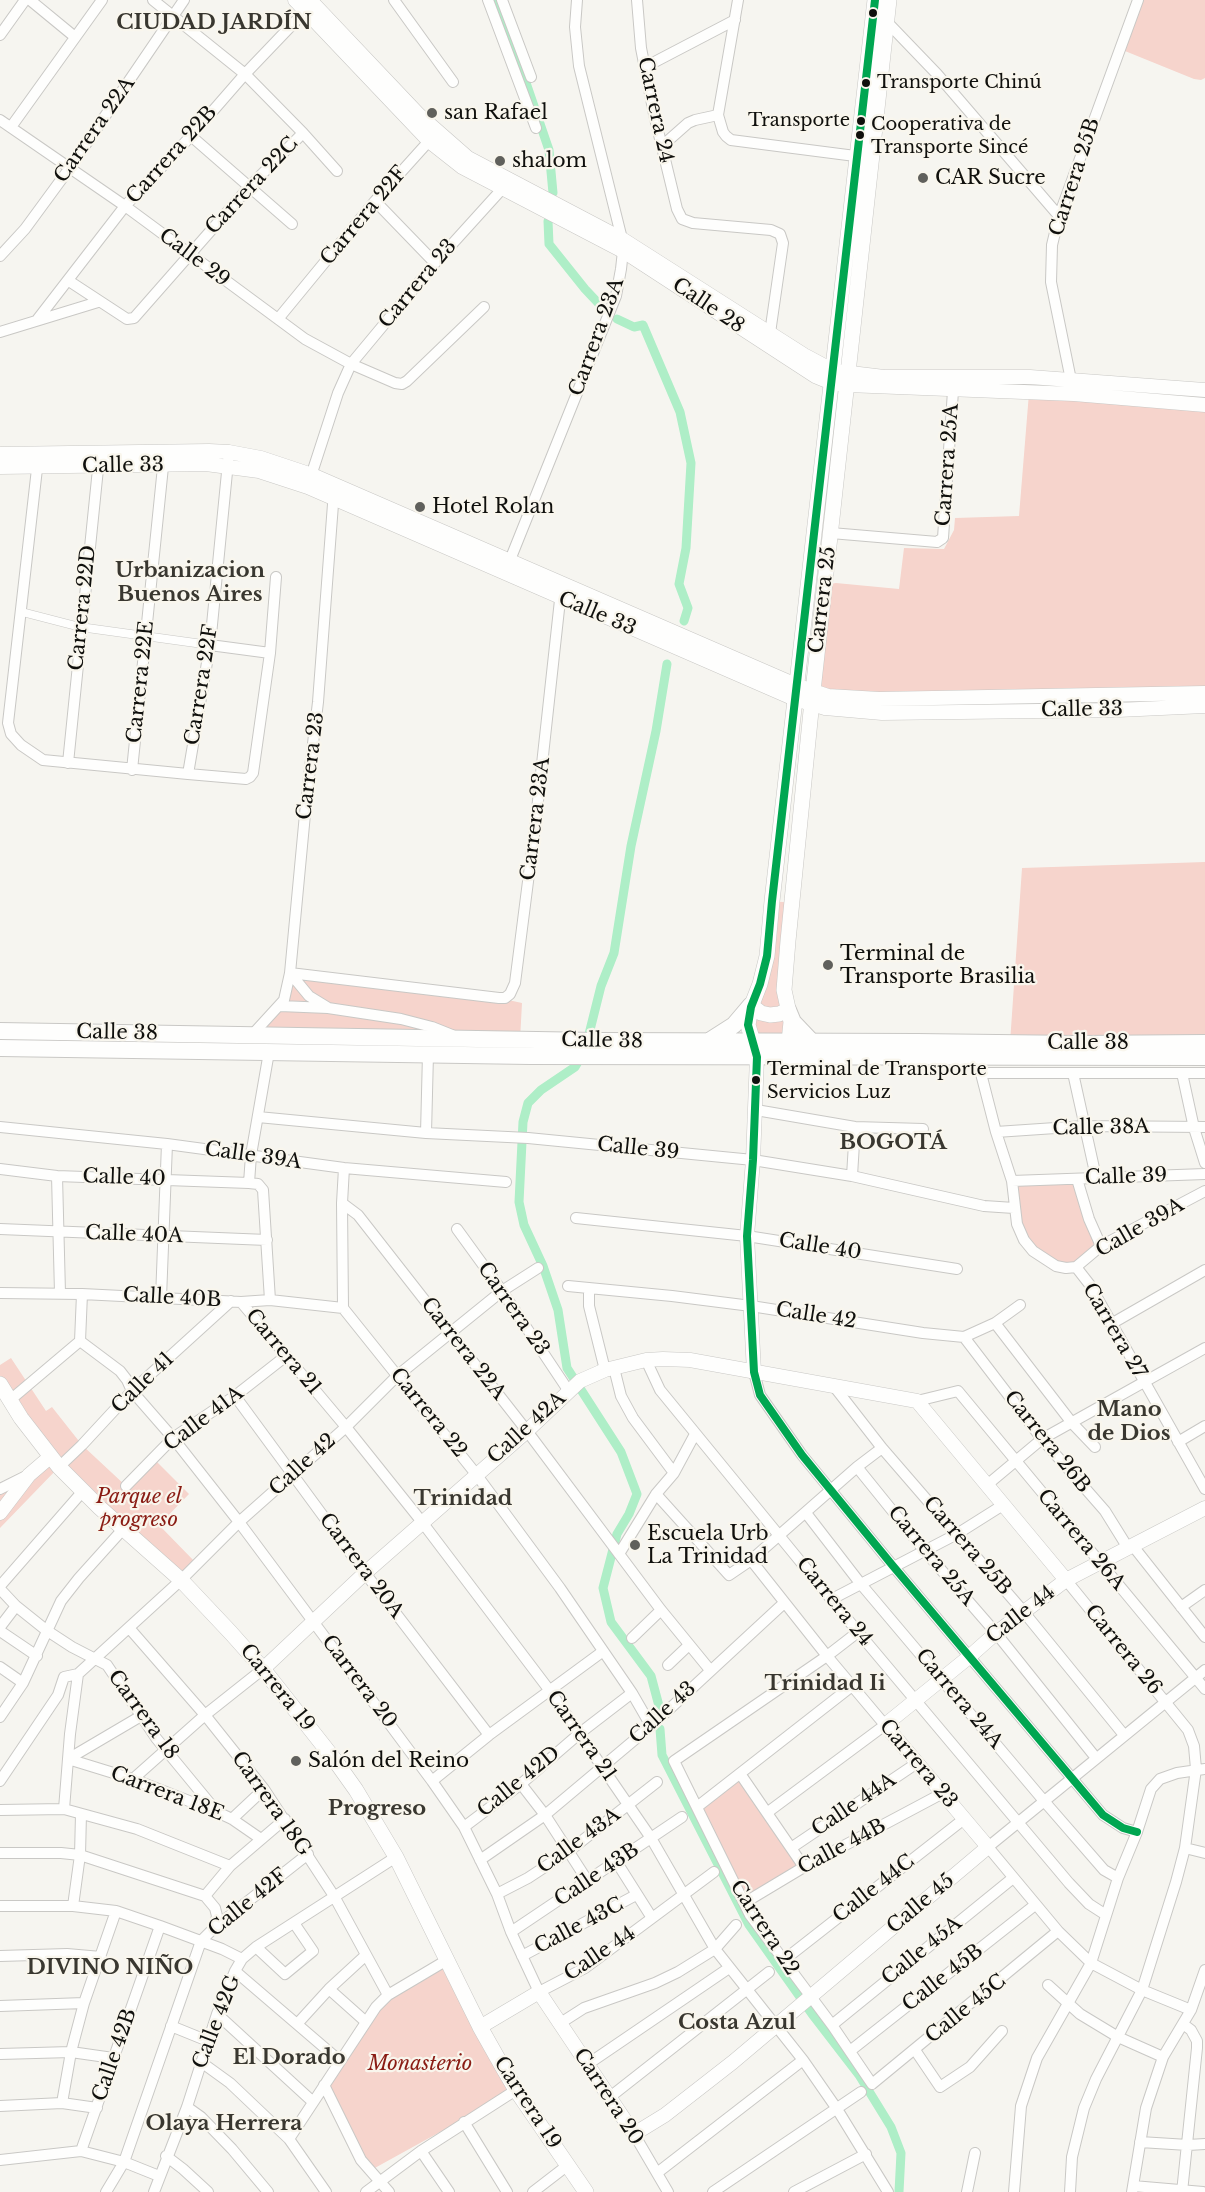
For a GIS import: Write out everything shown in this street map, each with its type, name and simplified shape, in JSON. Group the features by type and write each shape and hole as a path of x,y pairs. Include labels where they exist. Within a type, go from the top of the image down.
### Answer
{"highway":[{"path":"709,1041 734,1025 751,1005"},
{"path":"788,1010 793,1022 812,1042"},
{"name":"Calle 38","path":"0,1031 458,1038 596,1049 788,1050 979,1065 1205,1058"},
{"name":"Calle 38","path":"596,1049 709,1041 755,1049"},
{"name":"Calle 38","path":"788,1050 812,1042 1205,1043"},
{"name":"Calle 38","path":"0,1048 428,1054 574,1048"}],"main road":[{"name":"Carrera 25","path":"865,157 875,0"},
{"name":"Carrera 25","path":"755,1049 748,1024 751,1005 760,984 767,956 797,693 840,378 865,157 890,0"},
{"name":"Carrera 25","path":"788,1050 791,1022 784,990 787,950 831,533 840,378"},
{"path":"751,1005 761,1013 770,1015 788,1010"},
{"name":"Carrera 19","path":"0,1384 9,1401 54,1462 181,1580 263,1669 356,1790 396,1857 480,2027 516,2091 586,2192"}],"street":[{"path":"0,35 25,0"},
{"path":"30,0 75,37"},
{"path":"11,128 102,0"},
{"path":"153,0 245,74 337,171"},
{"name":"Carrera 22A","path":"0,256 25,229 69,169 184,0"},
{"name":"Calle 28","path":"295,0 311,4 418,116 468,158 623,245 840,378 1030,377 1205,390"},
{"path":"394,0 453,82"},
{"path":"488,0 536,128"},
{"path":"502,0 531,76"},
{"name":"Carrera 23A","path":"510,560 616,296 623,245 579,66 575,27 577,0"},
{"name":"Carrera 24","path":"638,0 641,48 677,209 682,219 693,223 771,230 780,234 783,243 770,333"},
{"path":"738,0 718,115 723,132 731,140 865,157"},
{"name":"Carrera 25B","path":"1074,394 1051,282 1052,246 1059,216 1138,0"},
{"name":"Calle 28","path":"311,4 429,141 462,167 573,224 623,245 798,366 840,378 953,391 1074,394 1205,405"},
{"name":"Carrera 22B","path":"37,320 125,206 311,4"},
{"path":"645,67 735,20"},
{"path":"887,22 937,74 1059,216"},
{"path":"662,146 688,123 718,115"},
{"name":"Calle 29","path":"0,120 125,206 305,339 351,364 395,383 402,384 407,381 484,307"},
{"name":"Carrera 22C","path":"69,281 127,319 134,318 250,186 303,133"},
{"path":"191,136 292,224"},
{"name":"Carrera 22F","path":"278,320 375,201 429,141"},
{"name":"Carrera 23","path":"310,481 338,393 351,364 435,263 502,189"},
{"path":"375,201 435,263"},
{"path":"0,332 98,302"},
{"name":"Carrera 25A","path":"831,533 937,542 943,538 953,391"},
{"name":"Carrera 22E","path":"132,770 164,458"},
{"name":"Calle 33","path":"2,461 261,458 559,598 842,711 882,713 1118,710 1205,706"},
{"name":"Carrera 22F","path":"188,774 210,645 229,459"},
{"path":"38,460 8,723 11,734 21,745 43,760 246,779 253,773 270,653 276,577"},
{"name":"Carrera 22D","path":"68,763 80,627 99,460"},
{"name":"Carrera 23","path":"252,1035 280,1006 286,994 290,973 318,702 334,492"},
{"name":"Calle 33","path":"334,492 510,560 797,693"},
{"name":"Carrera 23A","path":"290,973 498,998 505,998 510,994 515,983 547,730 562,584"},
{"path":"22,612 80,627 270,653"},
{"name":"Calle 33","path":"812,698 879,699 1205,693"},
{"path":"1118,710 1119,695"},
{"path":"290,973 309,996 328,1008"},
{"path":"280,1006 328,1008 401,1019 432,1027 458,1038"},
{"name":"Carrera 25","path":"755,1049 756,1110 747,1236 754,1372 760,1395 802,1455 1070,1779 1103,1815 1123,1828 1137,1832"},
{"path":"249,1183 251,1155 270,1052"},
{"path":"426,1133 428,1054"},
{"path":"979,1065 1073,1073 1205,1073"},
{"name":"Carrera 27","path":"979,1065 996,1132 1012,1181 1017,1224 1024,1240 1033,1251 1056,1266 1076,1267 1090,1285 1205,1489"},
{"path":"1073,1073 1096,1177"},
{"path":"1182,1073 1199,1127 1205,1162"},
{"path":"756,1110 855,1127 923,1129"},
{"name":"Calle 39","path":"258,1117 426,1133 522,1138 753,1160 852,1176 984,1206 1014,1208"},
{"name":"Calle 38A","path":"996,1132 1085,1126 1199,1127"},
{"name":"Calle 39A","path":"0,1127 167,1144 344,1168 506,1182"},
{"path":"852,1176 855,1127"},
{"path":"161,1298 167,1144"},
{"path":"343,1308 344,1168"},
{"name":"Calle 40","path":"0,1169 57,1176 249,1183"},
{"name":"Calle 39","path":"1012,1181 1205,1174"},
{"path":"57,1176 60,1293"},
{"path":"1077,1179 1089,1219 1101,1246"},
{"name":"Carrera 21","path":"249,1183 258,1184 263,1190 270,1300"},
{"name":"Calle 39A","path":"1076,1267 1101,1246 1205,1191"},
{"name":"Carrera 22A","path":"342,1203 358,1215 451,1333 661,1610 710,1670"},
{"name":"Calle 40","path":"576,1218 747,1236 957,1269"},
{"name":"Calle 40A","path":"0,1229 267,1240"},
{"name":"Carrera 23","path":"457,1229 571,1388"},
{"name":"Calle 42","path":"0,1781 58,1695 62,1679 78,1674 130,1629 239,1522 346,1427 398,1376 502,1291 538,1268"},
{"path":"1111,1324 1205,1270"},
{"name":"Calle 42","path":"568,1286 751,1306 923,1333 964,1337 995,1323 1020,1305"},
{"path":"589,1289 589,1306 609,1369 621,1396 633,1418 674,1473"},
{"name":"Calle 40B","path":"0,1293 60,1293 236,1301 270,1300 343,1308"},
{"path":"9,1401 80,1341 82,1294"},
{"name":"Carrera 21","path":"236,1301 346,1427 422,1522 550,1691 651,1838 715,1948 803,2060 866,2154 887,2191"},
{"name":"Calle 41","path":"0,1513 29,1475 82,1445 132,1391 236,1301"},
{"name":"Carrera 22","path":"343,1308 476,1474 560,1588 632,1693 651,1726"},
{"path":"995,1323 1072,1423 1095,1447"},
{"name":"Carrera 26B","path":"964,1337 1042,1439 1105,1511 1131,1547 1205,1637"},
{"name":"Carrera 20","path":"80,1341 120,1371 132,1391 173,1438 314,1622 464,1827 497,1894 511,1932 540,1992 559,2024 634,2134 665,2191"},
{"path":"987,1485 1042,1439 1205,1348"},
{"name":"Calle 41A","path":"126,1486 173,1438 235,1396 286,1356"},
{"name":"Calle 42A","path":"133,1779 205,1715 263,1669 365,1573 586,1377 646,1360 676,1359 917,1401 958,1390"},
{"name":"Carrera 24","path":"646,1360 660,1390 694,1434 780,1535 858,1632 1017,1823 1089,1904 1106,1915"},
{"name":"Carrera 25B","path":"832,1385 882,1448 1023,1611 1124,1735"},
{"name":"Carrera 26A","path":"958,1390 1205,1689"},
{"name":"Carrera 20A","path":"235,1396 365,1573 489,1735"},
{"name":"Carrera 26","path":"917,1401 1165,1701 1188,1730 1194,1746 1200,1769 1185,1848 1142,1990 1118,2037"},
{"path":"1178,1442 1205,1426"},
{"path":"618,1552 656,1494 674,1473 694,1434"},
{"path":"656,1494 727,1574 732,1574 882,1448"},
{"name":"Carrera 25A","path":"857,1467 924,1550 996,1633 1096,1758"},
{"path":"0,1489 29,1475"},
{"path":"0,1586 83,1491"},
{"path":"832,1599 957,1534 1003,1505"},
{"name":"Calle 44","path":"768,1812 916,1701 1023,1611 1066,1580 1205,1508"},
{"name":"Carrera 24A","path":"806,1513 860,1583 1044,1801 1104,1870 1118,1878"},
{"path":"2,1711 23,1683 61,1601 124,1528"},
{"name":"Carrera 23","path":"751,1560 827,1656 1058,1931 1091,1963 1142,1990 1191,2010"},
{"name":"Carrera 18","path":"0,1586 16,1606 46,1630 72,1647 107,1665 166,1750 218,1812"},
{"path":"1181,1607 1205,1590"},
{"name":"Calle 43","path":"480,1860 545,1815 651,1726 784,1603"},
{"path":"16,1606 0,1629 37,1656"},
{"path":"632,1638 661,1610"},
{"name":"Carrera 18G","path":"130,1629 205,1715 264,1789 334,1896 388,1995"},
{"path":"827,1656 858,1632"},
{"path":"668,1665 689,1645"},
{"path":"432,1781 489,1735 602,1652"},
{"name":"Carrera 22","path":"827,1656 674,1761 744,1903 784,1960 804,2002 832,2025 872,2084"},
{"path":"0,1667 23,1683"},
{"name":"Calle 45","path":"634,2134 665,2115 776,2026 988,1847 1205,1670"},
{"path":"64,1809 78,1674"},
{"path":"697,1807 741,1775 852,1686"},
{"name":"Calle 42D","path":"464,1827 521,1784 580,1733 632,1693"},
{"path":"68,1759 141,1716"},
{"name":"Carrera 18E","path":"68,1759 133,1779 218,1812 261,1839"},
{"name":"Calle 44A","path":"791,1848 917,1763"},
{"path":"1014,2192 1021,2106 1037,2058 1091,1963 1118,1878 1137,1832 1151,1789 1160,1779 1200,1769"},
{"path":"741,1775 804,1867"},
{"name":"Calle 43A","path":"497,1894 528,1878 569,1851 657,1782"},
{"path":"521,1784 545,1815 587,1880"},
{"path":"232,1819 264,1789"},
{"name":"Calle 44B","path":"744,1903 804,1867 943,1793"},
{"path":"0,1810 64,1809 137,1829 230,1866"},
{"path":"73,1906 80,1855 81,1814"},
{"name":"Calle 43B","path":"511,1932 682,1817"},
{"path":"205,1896 230,1866 285,1819"},
{"name":"Calle 44C","path":"784,1960 964,1819"},
{"path":"1185,1848 1205,1853"},
{"path":"0,1853 80,1855 205,1896 215,1908 217,1916 214,1928"},
{"name":"Calle 42F","path":"106,2192 124,2163 201,1941 214,1928 308,1854"},
{"name":"Calle 42G","path":"154,2192 166,2156 187,2107 217,2014 242,1959 256,1947 396,1857"},
{"path":"616,1861 652,1918"},
{"name":"Calle 44","path":"480,2027 585,1968 714,1872"},
{"name":"Calle 45A","path":"832,2025 1013,1878"},
{"name":"Calle 43C","path":"522,1956 636,1895"},
{"name":"Calle 45B","path":"850,2051 1035,1905"},
{"path":"0,1906 73,1906 116,1911 201,1941 242,1959"},
{"path":"62,2103 70,2052 84,2003 116,1911"},
{"path":"256,1947 285,1974 313,1951 294,1923"},
{"path":"559,2024 584,2008 655,1983 715,1948 736,1925"},
{"name":"Calle 42B","path":"81,2151 160,1926"},
{"name":"Calle 45C","path":"872,2084 1058,1931"},
{"path":"0,1956 68,1954 101,1957"},
{"path":"298,2023 366,1954"},
{"path":"289,2139 376,2007 388,1995 447,1960"},
{"path":"588,2064 729,1968"},
{"path":"1203,2192 1132,2189 1146,2108 1163,2056 1191,2010 1205,1970"},
{"path":"235,1971 340,2061"},
{"path":"610,2097 769,1972"},
{"path":"1048,1985 1068,2005 1118,2037 1163,2056"},
{"path":"329,1989 366,2022"},
{"path":"0,2006 84,2003"},
{"path":"217,2014 313,2102"},
{"path":"1182,2191 1201,2041 1183,2024"},
{"path":"171,2026 208,2040"},
{"path":"915,2050 940,2087 970,2067 1002,2031"},
{"path":"1070,2192 1072,2157 1084,2108 1118,2037"},
{"path":"0,2054 70,2052 113,2058"},
{"path":"657,2173 803,2060"},
{"path":"201,2062 230,2083 289,2139 326,2192"},
{"path":"324,2085 361,2160 389,2192"},
{"path":"366,2192 464,2122 516,2091"},
{"path":"713,2192 861,2092"},
{"path":"0,2106 62,2103 97,2108"},
{"path":"187,2107 201,2117 232,2149 268,2192"},
{"path":"464,2122 507,2192"},
{"path":"1140,2142 1205,2144"},
{"path":"0,2160 81,2151 159,2176"},
{"path":"421,2151 448,2192"},
{"path":"967,2192 975,2153"},
{"path":"794,2192 866,2154"},
{"path":"166,2156 208,2192"},
{"path":"533,2192 568,2165"}],"green space":[{"path":"1138,0 1205,0 1205,78 1194,79 1120,49"},
{"path":"1029,393 1205,405 1205,693 879,699 813,691 825,585 836,583 899,589 904,548 944,549 954,530 955,518 1019,516"},
{"path":"1205,862 1205,1043 1010,1043 1022,868"},
{"path":"772,901 793,903 788,1042 748,1041"},
{"path":"290,973 499,998 522,1003 520,1040 252,1035 280,1006"},
{"path":"1077,1179 1101,1246 1066,1268 1024,1240 1012,1181"},
{"name":"Parque el progreso","path":"11,1358 46,1411 52,1407 82,1445 126,1486 153,1458 189,1494 159,1525 197,1564 181,1580 59,1467 0,1528 0,1489 50,1457 0,1384 0,1365"},
{"path":"741,1775 804,1867 744,1903 697,1807"},
{"name":"Monasterio","path":"447,1960 516,2090 373,2169 361,2160 324,2085 376,2007"}],"waterway":[{"path":"494,0 549,150 553,193"},
{"path":"548,221 549,244 601,306"},
{"path":"617,319 634,327 643,325 680,412 691,463 686,548 679,584 688,608 684,621"},
{"path":"587,1042 601,986 614,953 631,846 656,731 667,664"},
{"path":"582,1055 575,1067 541,1090 528,1103 523,1122 519,1202 524,1225 543,1266 558,1310 567,1368 621,1452 637,1494 617,1534 603,1588 611,1622 651,1676 659,1706"},
{"path":"660,1729 662,1755 749,1925 812,2014 859,2075 891,2127 901,2153 899,2192"}],"transit line":[{"path":"875,0 767,956 751,1007 748,1025 757,1057 747,1236 754,1372 760,1395 802,1455 893,1566 1103,1815 1123,1828 1137,1832"}],"place":[{"name":"Transporte Chinú","path":"866,83"},
{"name":"san Rafael","path":"432,113"},
{"name":"Transporte","path":"861,121"},
{"name":"Cooperativa de Transporte Sincé","path":"860,135"},
{"name":"shalom","path":"500,161"},
{"name":"CAR Sucre","path":"923,178"},
{"name":"Hotel Rolan","path":"420,507"},
{"name":"Terminal de Transporte Brasilia","path":"828,965"},
{"name":"Terminal de Transporte Servicios Luz","path":"756,1080"},
{"name":"Escuela Urb La Trinidad","path":"635,1545"},
{"name":"Salón del Reino","path":"296,1761"}],"district":[{"name":"CIUDAD JARDÍN","path":"214,23"},
{"name":"Urbanizacion Buenos Aires","path":"190,583"},
{"name":"BOGOTÁ","path":"893,1143"},
{"name":"Mano de Dios","path":"1129,1422"},
{"name":"Trinidad","path":"463,1499"},
{"name":"Trinidad Ii","path":"825,1684"},
{"name":"Progreso","path":"377,1809"},
{"name":"DIVINO NIÑO","path":"110,1968"},
{"name":"Costa Azul","path":"737,2023"},
{"name":"El Dorado","path":"289,2058"},
{"name":"Olaya Herrera","path":"224,2124"}]}
